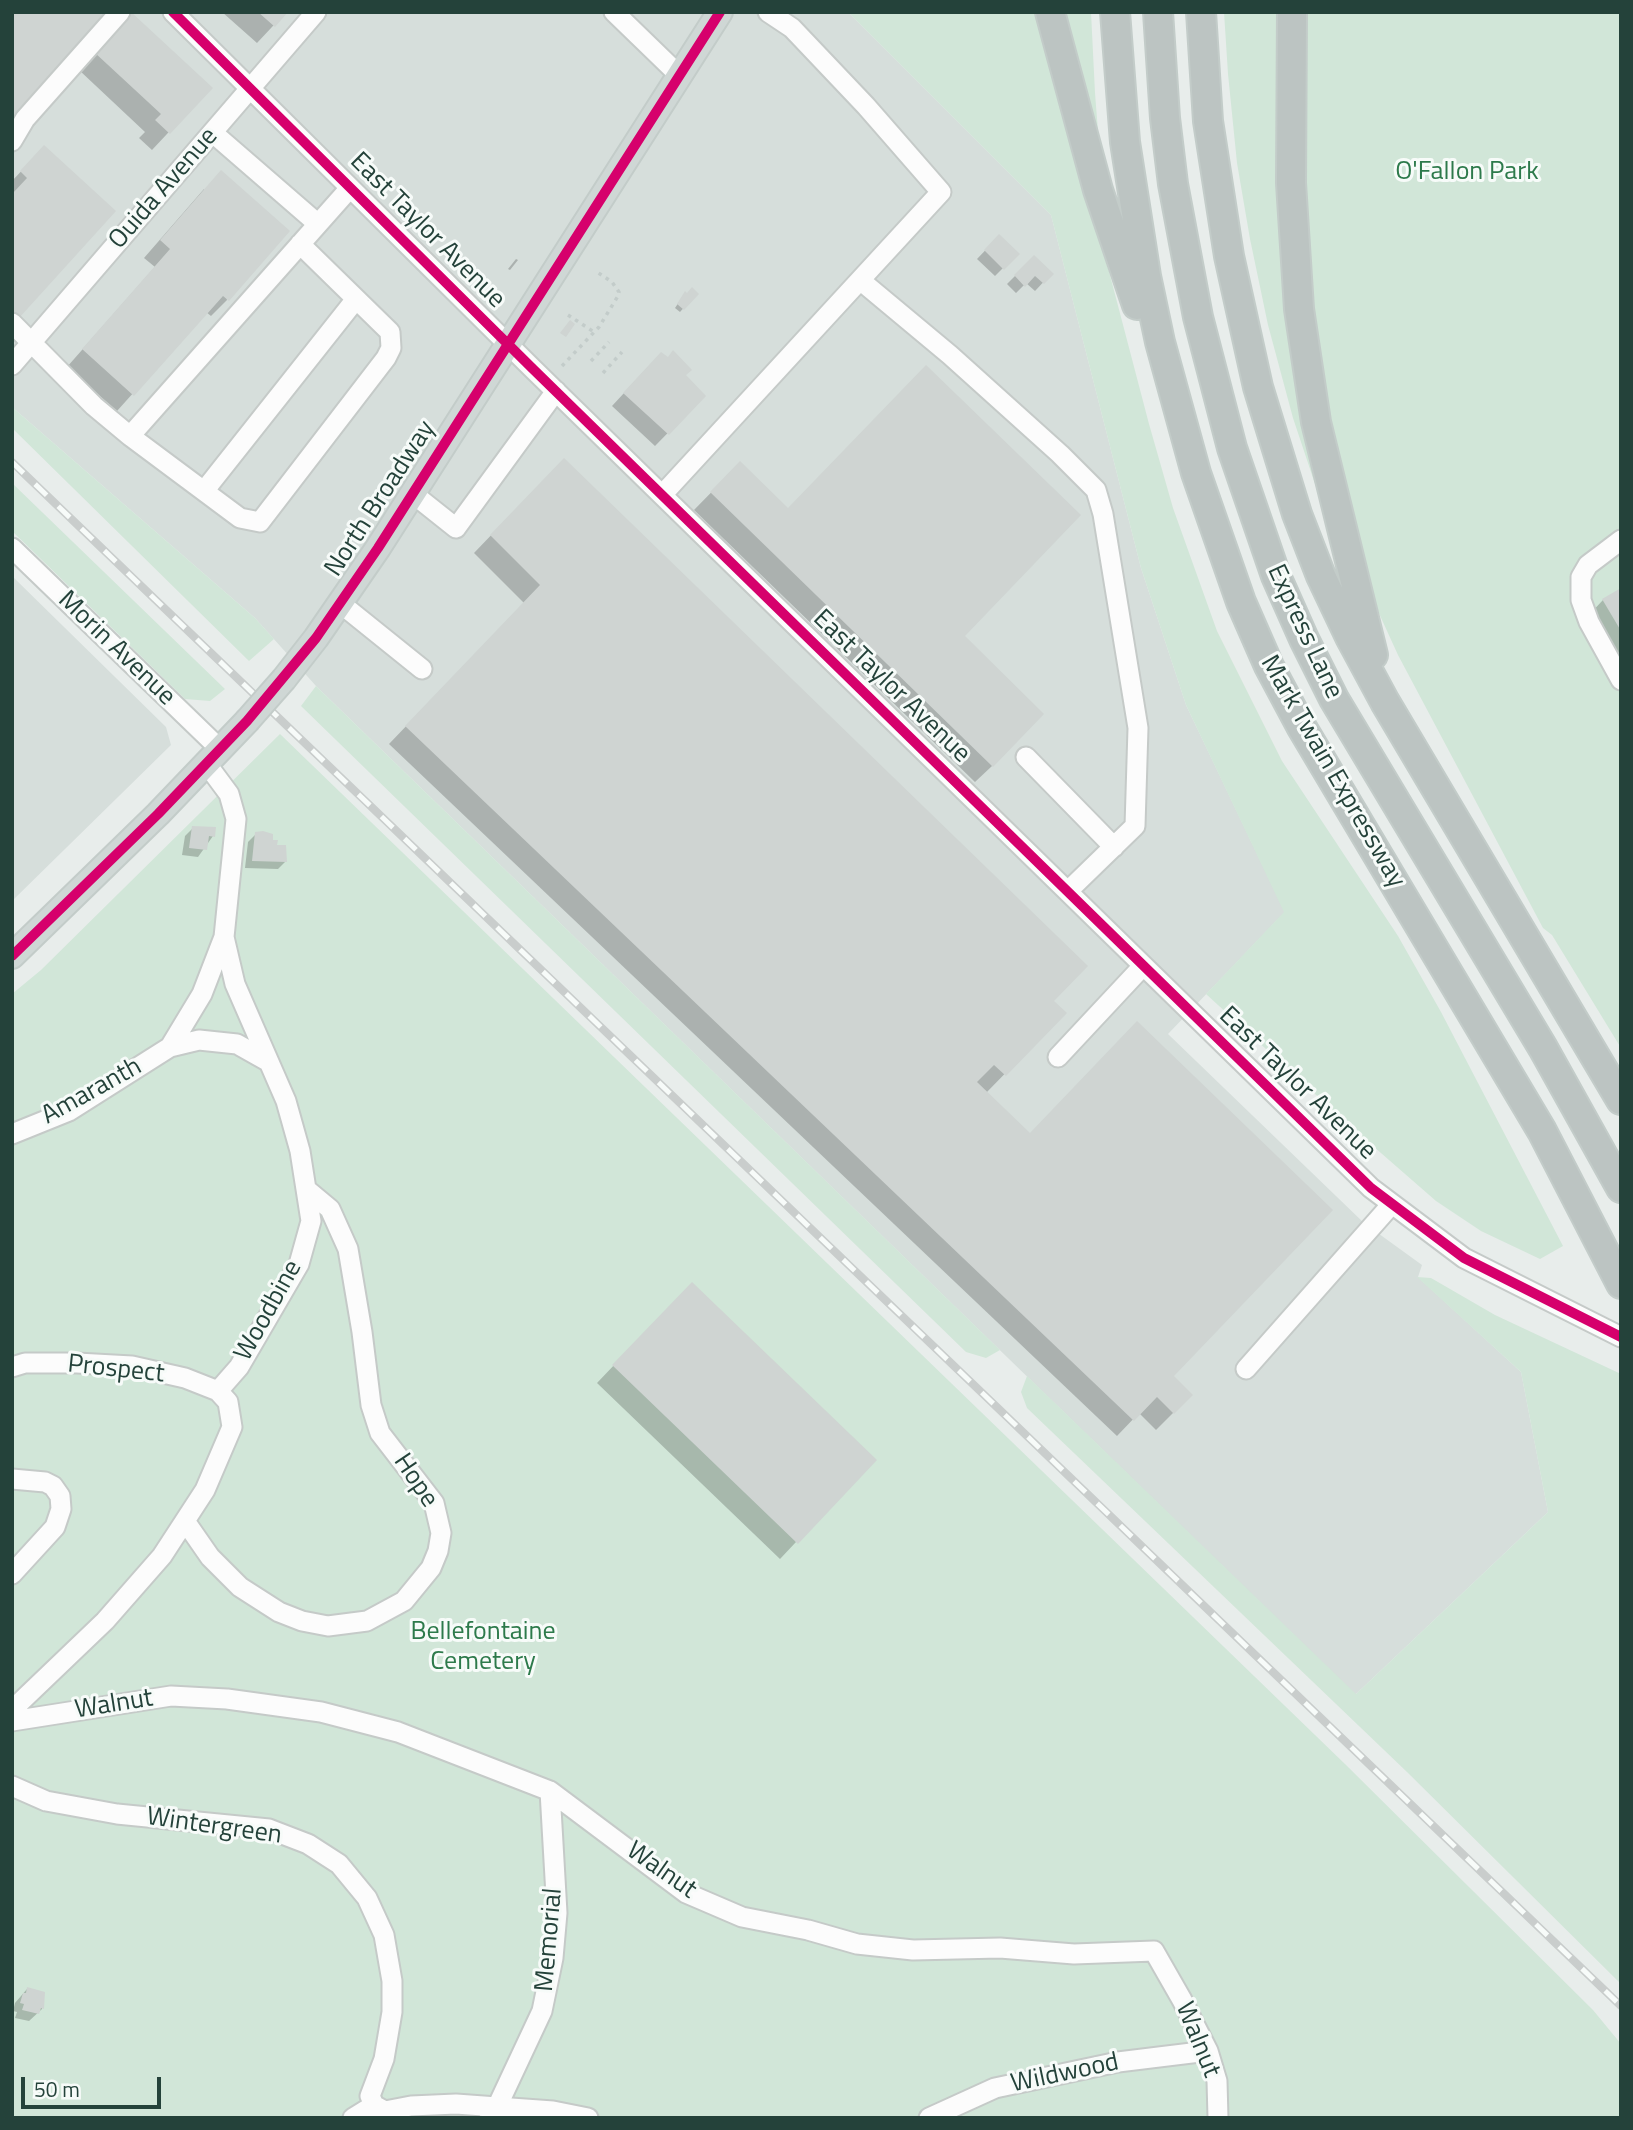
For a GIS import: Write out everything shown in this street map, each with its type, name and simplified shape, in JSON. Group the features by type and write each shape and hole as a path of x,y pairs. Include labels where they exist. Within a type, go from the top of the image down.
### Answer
{"highway":[{"path":"1050,12 1098,190 1135,300 1177,409"},
{"name":"Mark Twain Expressway","path":"1115,12 1125,142 1146,276 1177,409 1217,538 1269,667 1301,726 1542,1131 1621,1284"},
{"name":"Express Lane","path":"1158,12 1165,118 1173,184 1198,317 1232,448 1276,576 1334,699 1544,1048 1621,1188"},
{"path":"1201,12 1208,121 1217,189 1242,321 1258,387 1297,514 1321,576 1385,702 1621,1100"},
{"path":"1293,12 1291,183 1301,322 1316,422 1385,702"},
{"path":"1607,1254 1621,1304"}],"main road":[{"name":"North Broadway","path":"12,956 158,814 284,679 340,603 412,493 720,12"}],"street":[{"path":"12,141 25,119 120,12"},
{"name":"East Taylor Avenue","path":"173,12 662,495 1391,1205 1464,1258 1621,1337"},
{"name":"Ouida Avenue","path":"12,365 316,12"},
{"path":"662,495 941,192 866,106 792,28 768,12"},
{"path":"620,14 679,75"},
{"path":"212,133 318,224"},
{"path":"130,436 350,188"},
{"path":"12,323 94,406 130,436 240,518 260,522 391,348 390,332 300,244"},
{"path":"860,280 950,355 1096,490 1103,514 1138,728 1135,826 1068,891"},
{"path":"204,491 356,299"},
{"path":"412,493 456,528 556,391"},
{"path":"1621,540 1588,565 1581,577 1581,600 1585,611 1621,681"},
{"name":"Morin Avenue","path":"12,548 213,756"},
{"path":"340,603 422,669"},
{"name":"Woodbine","path":"213,756 236,819 224,936 235,984 270,1062 289,1114 300,1150 312,1221 299,1264 239,1367 218,1391"},
{"path":"1026,757 1114,847"},
{"name":"Amaranth","path":"170,1047 202,994 224,936"},
{"path":"1058,1057 1143,966"},
{"name":"Amaranth","path":"12,1134 69,1111 170,1047 199,1040 237,1044 270,1062"},
{"name":"Hope","path":"185,1521 210,1557 240,1587 279,1612 302,1621 328,1626 367,1622 404,1601 431,1568 438,1551 442,1533 434,1503 380,1433 371,1405 348,1248 330,1209 306,1189"},
{"path":"1246,1369 1391,1205"},
{"name":"Prospect","path":"12,1367 25,1363 132,1366 185,1378 218,1391"},
{"path":"12,1710 105,1621 162,1556 185,1521 205,1490 232,1427 228,1402 218,1391"},
{"path":"12,1479 45,1482 53,1486 60,1496 61,1509 55,1527 12,1574"},
{"name":"Walnut","path":"12,1721 172,1696 321,1712 398,1732 550,1791 686,1893 742,1917 808,1930 857,1944 913,1950 1000,1948 1074,1954 1154,1951 1208,2051 1217,2081 1218,2118"},
{"name":"Wintergreen","path":"12,1786 46,1801 117,1814 269,1829 308,1844 339,1864 367,1898 384,1935 392,1982 393,2012 384,2059 370,2096 374,2105"},
{"name":"Memorial","path":"493,2112 542,2011 553,1958 557,1913 550,1791"},
{"name":"Wildwood","path":"929,2118 995,2088 1118,2062 1208,2051"},
{"path":"353,2118 374,2105 385,2110 456,2104 493,2112 553,2111 588,2118"}],"path":[{"path":"562,366 577,354 594,332 619,292 612,282 597,272"},
{"path":"568,315 594,332"},
{"path":"591,361 609,342"},
{"path":"603,373 622,352"}],"shaded area":[{"path":"12,12 848,12 1051,215 1141,568 1186,705 1285,912 1168,1034 1364,1223 1422,1265 1418,1277 1521,1372 1548,1512 1355,1695 316,686 255,618 12,407"},
{"path":"12,576 166,727 171,745 12,901"}],"green space":[{"path":"848,12 1041,12 1149,424 1173,508 1217,631 1282,761 1398,936 1441,1012 1563,1246 1540,1259 1481,1231 1436,1201 1206,994 1284,912 1186,705 1141,568 1051,215"},
{"path":"1059,12 1091,12 1101,169"},
{"path":"1224,12 1285,12 1323,508 1293,418 1268,325 1250,239 1237,163"},
{"name":"O'Fallon Park","path":"1302,12 1621,12 1621,1048 1552,935 1543,928 1398,655 1372,598 1339,480 1303,264"},
{"path":"12,407 255,618 274,639 249,661 12,428"},
{"path":"12,483 225,689 210,701 185,699 12,531"},
{"path":"316,686 1000,1350 986,1358 966,1352 301,706"},
{"name":"Bellefontaine Cemetery","path":"280,734 1345,1764 1593,2010 1621,2044 1621,2118 12,2118 12,994 41,970"},
{"path":"1417,1277 1431,1278 1495,1315 1621,1374 1621,1984 1407,1772 1027,1408 1021,1392 1027,1376 1356,1694 1548,1512 1521,1372"}],"building":[{"path":"12,12 108,12 12,121"},
{"path":"131,12 213,88 170,134 155,120 161,114 94,52"},
{"path":"258,12 288,12 275,27"},
{"path":"44,145 116,211 19,318 12,312 12,194 27,178 20,171"},
{"path":"221,170 290,231 229,301 223,296 134,396 82,349 170,249 160,240"},
{"path":"999,234 1020,254 1004,270 984,250"},
{"path":"1034,255 1054,274 1044,284 1035,276 1025,287 1014,275"},
{"path":"692,287 699,294 684,310 677,304 685,291 687,293"},
{"path":"570,320 575,324 566,337 560,333"},
{"path":"673,350 692,370 686,375 706,396 669,435 623,393 661,352 668,357"},
{"path":"926,365 1081,515 965,636 1044,714 993,767 710,492 740,461 788,508"},
{"path":"564,458 1088,966 1054,1001 1067,1013 1006,1076 994,1065 977,1082 1030,1133 1137,1021 1333,1210 1174,1376 1193,1395 1174,1414 1157,1397 1134,1421 405,726 540,585 490,535"},
{"path":"1621,588 1621,631 1602,599"},
{"path":"192,826 216,827 215,837 209,836 207,850 189,848"},
{"path":"255,832 273,834 273,840 278,840 277,845 286,845 287,862 252,861"},
{"path":"692,1282 877,1460 798,1544 612,1365"},
{"path":"27,1987 45,1992 44,2009 41,2008 39,2014 22,2010 24,2004 20,2003"}],"railway":[{"path":"12,462 1621,2006"}],"cycle path":[{"path":"173,12 533,369 1371,1188 1464,1258 1621,1337"},
{"path":"12,956 158,814 247,721 316,638 378,548 720,12"}]}
